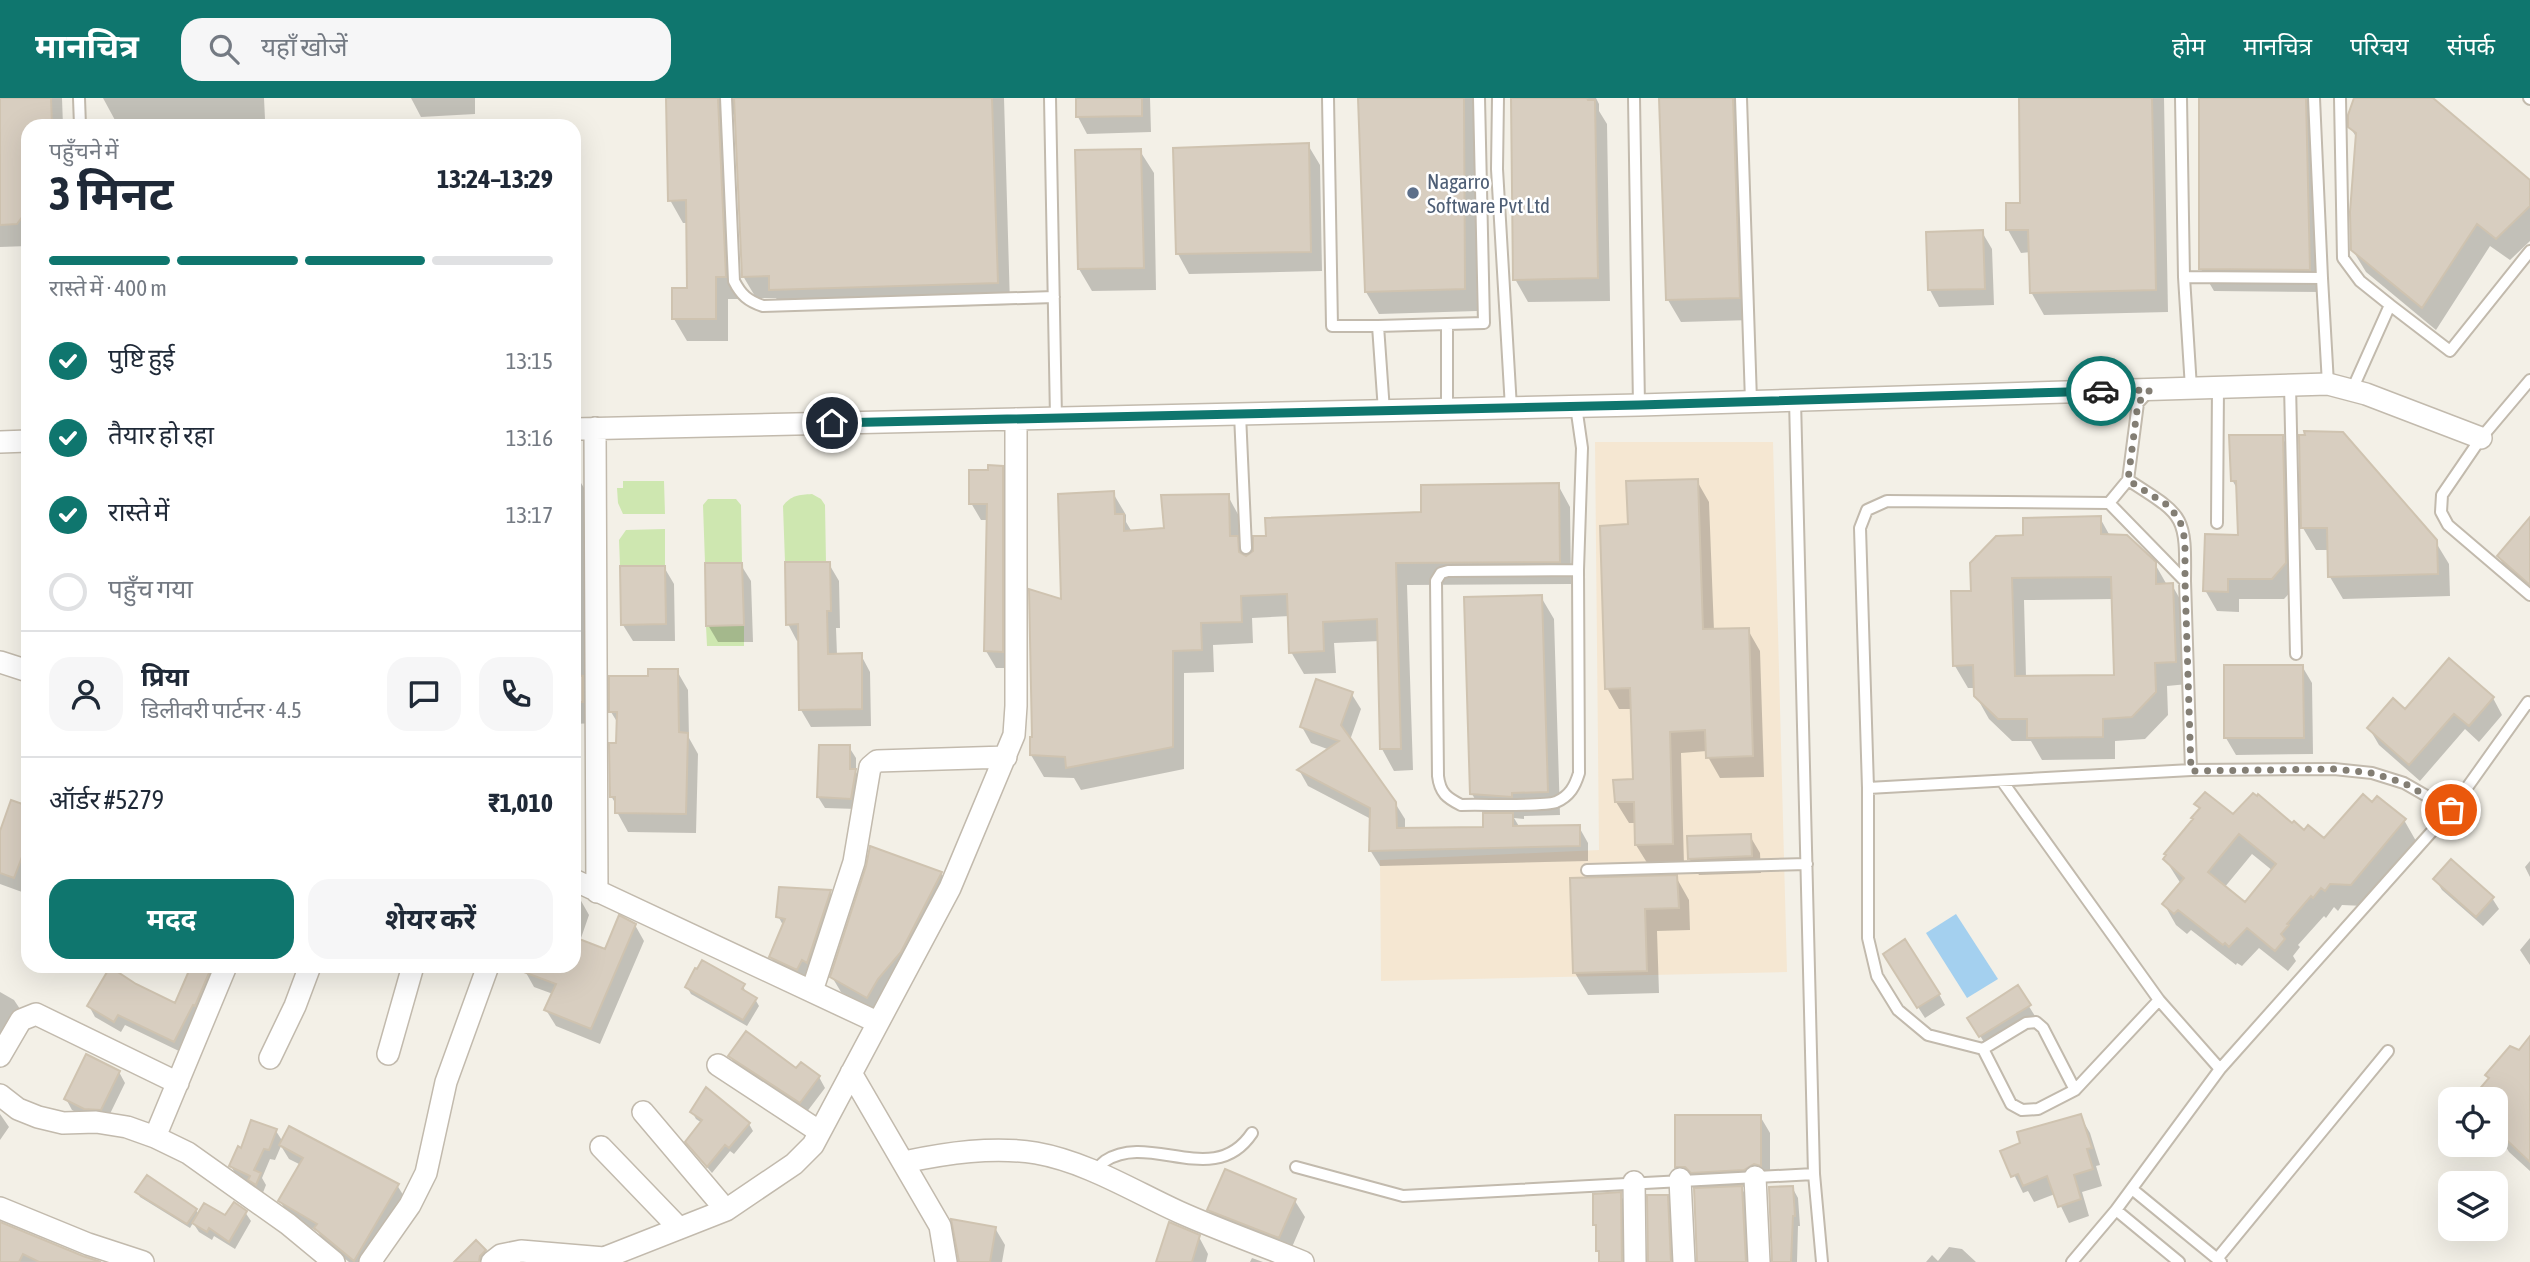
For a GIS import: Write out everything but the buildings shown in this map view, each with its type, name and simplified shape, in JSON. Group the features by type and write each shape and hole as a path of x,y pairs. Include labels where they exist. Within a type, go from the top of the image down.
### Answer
{"street":[{"path":"597,892 584,429 1639,405 2328,384 2352,390 2481,438"},
{"path":"492,1262 501,1255 521,1251 607,1260 726,1210 794,1164 813,1145 950,888 1014,735 1016,419"},
{"path":"0,442 21,442"},
{"path":"0,662 21,669"},
{"path":"812,991 854,862 870,767 877,761 1006,757"},
{"path":"581,884 877,1022"},
{"path":"155,1137 223,973"},
{"path":"270,1058 307,973"},
{"path":"388,1054 411,973"},
{"path":"370,1262 410,1205 425,1173 446,1082 485,973"},
{"path":"0,1056 21,1020 36,1014 178,1083"},
{"path":"718,1065 820,1132"},
{"path":"851,1073 940,1226 946,1262"},
{"path":"0,1095 19,1109 38,1117 63,1123 96,1122 127,1127 188,1153 288,1224 334,1262"},
{"path":"643,1112 726,1210"},
{"path":"601,1147 679,1228"},
{"path":"904,1162 944,1154 1008,1150 1038,1154 1094,1172 1179,1212 1303,1262"},
{"path":"1755,1177 1759,1262"},
{"path":"1680,1179 1684,1262"},
{"path":"1634,1182 1635,1262"},
{"path":"0,1208 88,1244 143,1262"}],"lane":[{"path":"79,98 80,119"},
{"path":"726,98 734,281 749,301 763,306 1054,297"},
{"path":"1050,98 1056,418"},
{"path":"1328,98 1332,327 1484,323 1479,98"},
{"path":"1498,98 1497,169 1511,408"},
{"path":"1634,98 1639,405"},
{"path":"1741,98 1751,401"},
{"path":"2181,98 2184,277 2191,388"},
{"path":"2314,98 2328,384"},
{"path":"2340,98 2343,258 2360,281 2449,351 2530,251"},
{"path":"2184,277 2322,278"},
{"path":"2352,390 2390,305"},
{"path":"1447,324 1447,409"},
{"path":"1378,326 1384,411"},
{"path":"2530,380 2481,438 2442,495 2441,512 2448,525 2530,595"},
{"path":"2290,385 2296,654"},
{"path":"2217,523 2218,387"},
{"path":"2109,503 2128,480 2138,403 2150,390"},
{"path":"1795,400 1814,1174 1822,1262"},
{"path":"1576,406 1582,448 1578,570 1579,773 1575,786 1554,803 1461,805 1447,799 1440,788 1438,776 1436,580 1441,573 1448,571 1578,570"},
{"path":"1240,414 1246,548"},
{"path":"2128,480 2169,506 2180,521 2185,540 2191,771"},
{"path":"2075,1090 2043,1028 2036,1022 2026,1023 1983,1048 1928,1035 1898,1010 1877,976 1868,937 1868,788 1860,528 1867,510 1887,501 2109,503 2185,581"},
{"path":"2072,1262 2116,1210 2221,1069 2451,810 2528,702 2530,704"},
{"path":"1868,788 2191,771 2334,769 2372,773 2404,783 2451,810"},
{"path":"2002,781 2159,1000 2221,1069"},
{"path":"1587,870 1807,864"},
{"path":"1983,1048 2011,1104 2022,1110 2038,1109 2075,1090 2159,1000"},
{"path":"2132,1189 2219,1261 2388,1051"},
{"path":"1094,1172 1106,1161 1121,1155 1146,1153 1184,1158 1229,1155 1244,1144 1252,1133"},
{"path":"1296,1167 1403,1196 1680,1179 1814,1174"},
{"path":"2116,1210 2179,1262"}],"shaded area":[{"path":"1595,442 1773,442 1787,972 1381,981 1380,860 1599,850"}],"green space":[{"path":"623,481 664,481 665,514 623,514 618,503 617,488 623,488"},
{"path":"812,494 825,505 826,562 785,562 783,506 799,495"},
{"path":"708,499 736,499 741,505 742,563 705,563 703,505"},
{"path":"665,529 665,566 620,566 619,540 626,530"},
{"path":"744,625 744,646 707,646 706,626"}],"water":[{"path":"1956,914 1998,979 1967,998 1926,933"}],"way so far":[{"path":"2101,391 2150,390 2138,403 2128,480 2169,506 2180,521 2185,540 2191,771 2334,769 2372,773 2404,783 2451,810"}],"place":[{"name":"Nagarro Software Pvt Ltd","path":"1413,193"}],"route":[{"path":"832,423 1639,405 2101,391"}]}
